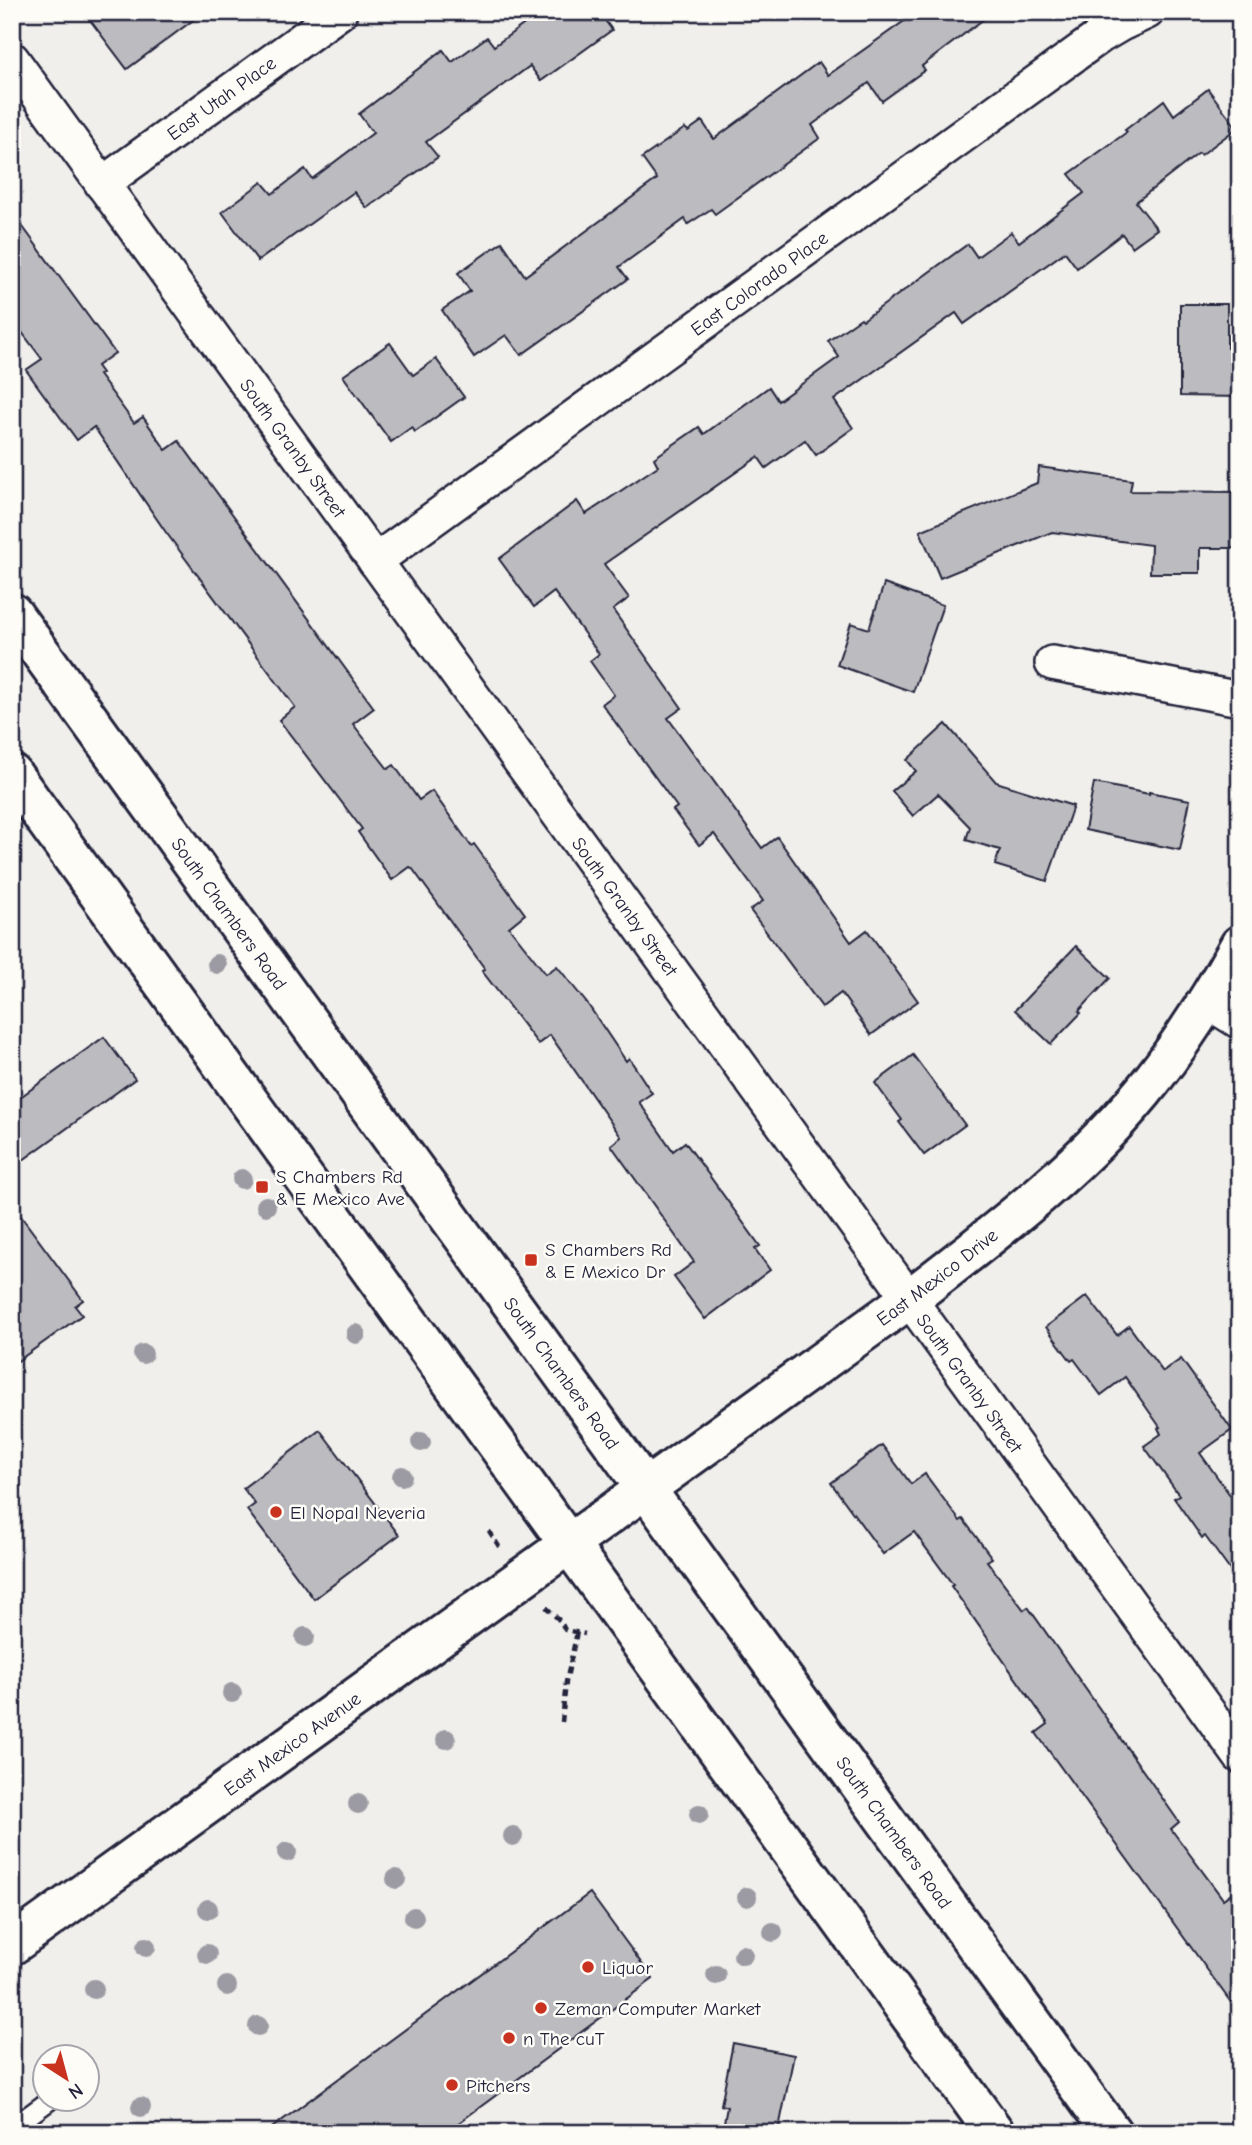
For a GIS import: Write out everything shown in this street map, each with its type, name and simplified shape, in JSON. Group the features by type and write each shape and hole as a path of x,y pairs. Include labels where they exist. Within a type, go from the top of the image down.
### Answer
{"main road":[{"name":"South Chambers Road","path":"12,613 1112,2133"},
{"path":"12,774 995,2133"},
{"name":"East Mexico Drive","path":"570,1542 909,1299 979,1245 1094,1144 1152,1081 1208,1002 1240,946"},
{"name":"East Mexico Avenue","path":"12,1945 570,1542"}],"street":[{"name":"East Utah Place","path":"102,184 340,12"},
{"name":"East Colorado Place","path":"375,561 1099,37 1147,12"},
{"name":"South Granby Street","path":"12,59 1240,1756"},
{"path":"1052,663 1240,699"},
{"path":"1208,1002 1240,1023"}],"lane":[{"path":"12,2128 32,2113"}],"path":[{"path":"489,1531 519,1579 561,1622 565,1630 586,1634"},
{"path":"562,1722 566,1682 577,1632"}],"building":[{"path":"84,12 204,12 127,69"},
{"path":"541,12 599,12 612,30 541,81 530,66 426,142 438,157 367,208 354,192 258,261 222,212 262,182 272,194 305,169 312,179 373,133 359,114 443,50 452,62 487,37 494,46"},
{"path":"917,12 993,12 922,66 925,70 882,101 869,83 812,125 820,138 715,214 711,209 688,224 685,219 619,267 628,279 521,355 506,335 474,357 442,310 470,291 458,273 502,242 525,276 657,179 642,158 685,128 688,131 702,121 714,139 819,62 828,75"},
{"path":"1208,89 1237,128 1201,155 1199,153 1136,202 1157,229 1132,247 1122,234 1077,268 1065,252 964,324 956,313 834,400 853,428 816,455 805,440 766,468 758,457 604,564 629,598 613,610 682,708 668,718 762,848 777,837 851,942 867,930 918,1001 871,1035 841,993 822,1007 750,910 763,901 714,834 699,845 673,810 677,807 602,704 614,695 590,661 599,654 554,592 534,607 499,559 577,501 586,514 658,466 654,458 699,427 704,434 769,387 778,401 839,357 828,341 861,318 863,320 968,244 977,257 1011,232 1019,242 1084,193 1069,174 1127,132 1125,130 1164,100 1174,115"},
{"path":"12,212 115,353 97,366 102,373 99,375 134,423 143,417 166,450 179,441 374,708 353,724 388,769 394,765 419,800 432,791 471,846 474,844 525,914 509,927 546,974 557,966 589,1006 626,1061 629,1058 652,1093 639,1102 673,1151 685,1142 760,1246 755,1249 770,1270 705,1319 674,1277 694,1262 611,1145 621,1137 550,1035 538,1044 482,971 485,969 412,868 392,880 358,832 362,829 279,720 295,707 165,531 94,427 77,440 26,370 42,359 12,319"},
{"path":"1180,304 1227,304 1227,348 1240,348 1240,397 1180,396"},
{"path":"390,343 413,375 436,359 464,397 415,432 412,427 391,442 343,376"},
{"path":"1039,467 1132,480 1130,491 1240,492 1239,548 1200,548 1200,573 1150,573 1151,545 1052,532 940,578 920,531 1037,483"},
{"path":"884,584 943,605 913,692 837,665 851,623 869,629"},
{"path":"946,724 996,782 1073,806 1047,881 995,865 1000,850 966,840 970,827 938,794 913,816 892,791 916,771 907,760"},
{"path":"1094,783 1190,800 1180,850 1085,830"},
{"path":"1076,946 1110,978 1051,1044 1015,1010"},
{"path":"104,1037 135,1079 12,1168 12,1103"},
{"path":"913,1055 965,1125 924,1155 899,1122 902,1120 875,1083"},
{"path":"12,1204 83,1300 75,1306 82,1315 12,1365"},
{"path":"1087,1296 1117,1335 1129,1326 1163,1372 1181,1359 1232,1430 1200,1453 1240,1509 1240,1584 1205,1536 1202,1538 1174,1498 1179,1495 1144,1446 1161,1434 1158,1428 1160,1427 1125,1377 1101,1395 1046,1327"},
{"path":"320,1430 399,1535 314,1599 247,1510 255,1504 243,1488"},
{"path":"882,1445 911,1484 925,1474 960,1521 963,1519 992,1558 987,1561 1024,1610 1028,1607 1179,1822 1171,1829 1223,1899 1240,1887 1240,2015 1036,1733 1048,1724 914,1532 883,1554 831,1483"},
{"path":"590,1893 653,1979 445,2133 265,2133"},
{"path":"733,2043 794,2055 778,2133 722,2133 727,2107 721,2105"}],"place":[{"name":"S Chambers Rd & E Mexico Ave","path":"262,1187"},
{"name":"S Chambers Rd & E Mexico Dr","path":"531,1260"},
{"name":"El Nopal Neveria","path":"276,1512"},
{"name":"Liquor","path":"588,1967"},
{"name":"Zeman Computer Market","path":"541,2008"},
{"name":"n The cuT","path":"509,2038"},
{"name":"Pitchers","path":"452,2085"}]}
